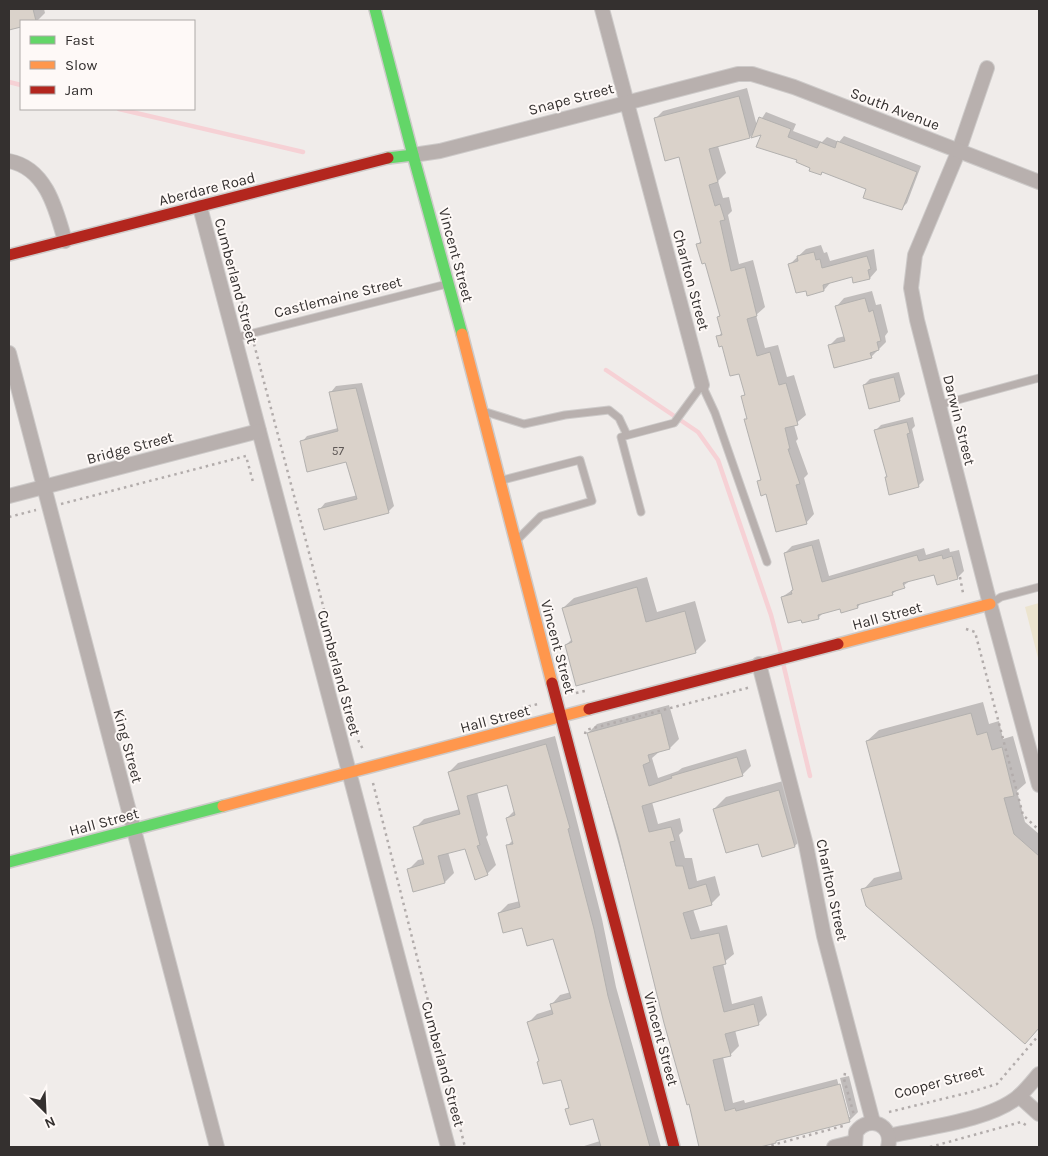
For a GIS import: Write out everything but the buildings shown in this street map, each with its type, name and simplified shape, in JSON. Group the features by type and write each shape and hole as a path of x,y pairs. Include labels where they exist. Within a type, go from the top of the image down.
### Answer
{"main road":[{"name":"Vincent Street","path":"375,9 449,284 674,1147"},
{"name":"Aberdare Road","path":"9,255 387,158 413,155"},
{"name":"Hall Street","path":"9,862 990,604"}],"street":[{"name":"Charlton Street","path":"602,9 702,385"},
{"name":"Darwin Street","path":"987,68 959,150 914,255 911,288 917,320 990,604 1039,785"},
{"name":"Snape Street","path":"413,155 440,151 626,101 738,74"},
{"name":"South Avenue","path":"738,74 752,74 794,87 1039,182"},
{"path":"9,161 30,168 39,179 56,208 65,241"},
{"name":"Cumberland Street","path":"200,206 448,1147"},
{"name":"King Street","path":"9,353 217,1147"},
{"name":"Bridge Street","path":"9,496 259,430"},
{"name":"Charlton Street","path":"758,664 806,845 824,936 873,1122"},
{"path":"834,1147 854,1145 859,1128 873,1122 883,1126 889,1142 998,1108 1019,1096 1039,1074"},
{"path":"1019,1096 1039,1114"}],"lane":[{"name":"Castlemaine Street","path":"234,338 449,284"},
{"path":"939,405 1039,378"},
{"path":"641,512 621,437 669,425 679,418 702,385"},
{"path":"702,385 715,413 767,562"},
{"path":"481,410 524,424 565,414 609,410 618,418 627,435"},
{"path":"499,481 580,460 592,502 541,516 515,541"},
{"path":"990,604 1002,598 1039,588"}],"path":[{"path":"9,517 246,456 253,482"},
{"name":"Cumberland Street","path":"284,459 359,742 364,750"},
{"path":"960,576 964,592"},
{"path":"969,629 975,632 1023,815 1039,830"},
{"path":"586,730 763,683"},
{"name":"Cumberland Street","path":"373,783 465,1147"},
{"name":"Cooper Street","path":"889,1112 997,1084 1039,1035"},
{"path":"930,1147 1021,1122 1029,1127"},
{"path":"765,1147 848,1125"}],"shaded area":[{"path":"1039,603 1039,662 1025,607"}],"waterway":[{"path":"9,82 20,85"},
{"path":"123,110 303,152"},
{"path":"606,370 698,432 718,460 771,615 781,653"},
{"path":"783,663 810,776"}],"traffic: fast":[{"path":"375,9 413,155"},
{"path":"388,158 413,155 462,334"},
{"path":"9,862 223,806"}],"traffic: slow":[{"path":"462,334 552,683"},
{"path":"838,644 990,604"},
{"path":"223,806 589,709"}],"traffic: jam":[{"path":"9,255 388,158"},
{"path":"589,709 838,644"},
{"path":"552,683 674,1147"}]}
